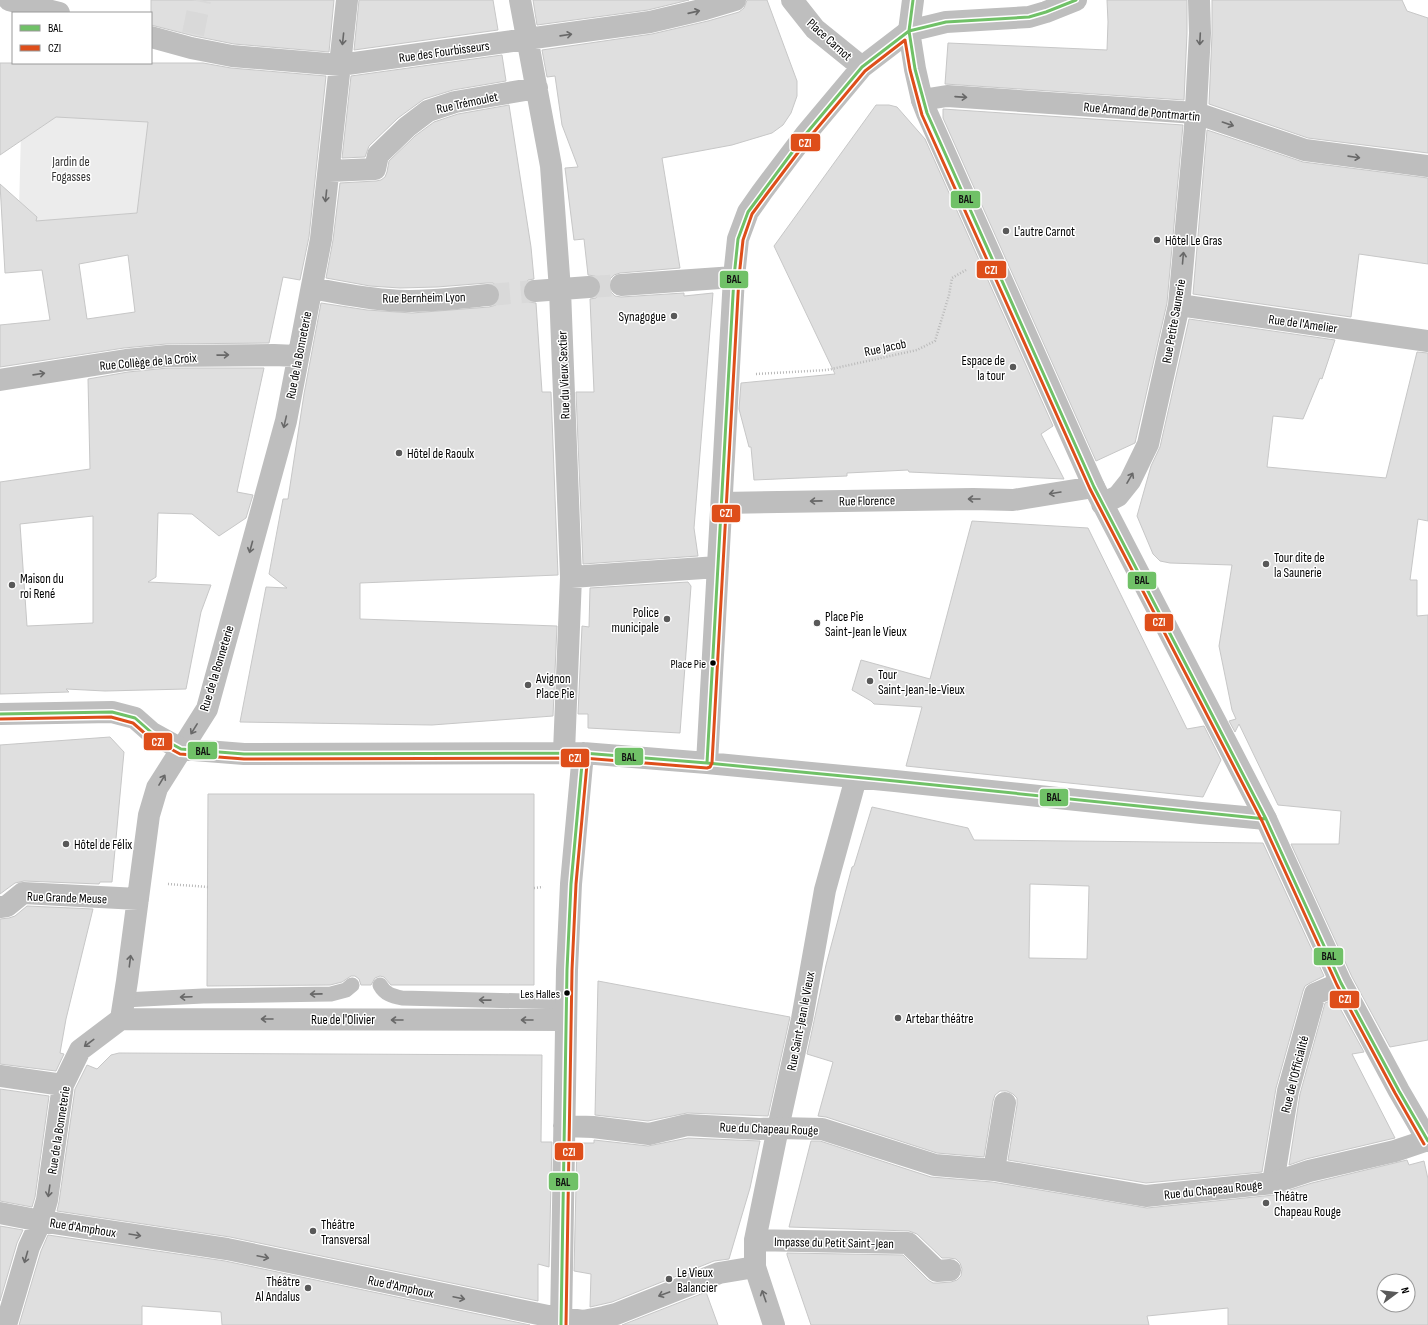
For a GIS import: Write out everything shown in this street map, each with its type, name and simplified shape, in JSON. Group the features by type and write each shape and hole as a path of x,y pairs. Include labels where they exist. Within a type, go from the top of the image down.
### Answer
{"street":[{"path":"9,0 55,12"},
{"name":"Rue de la Bonneterie","path":"6,1325 29,1247 41,1221 47,1200 63,1085 80,1050 123,1009 149,814 157,788 207,709 286,420 297,356 321,239 347,0"},
{"name":"Rue du Vieux Sextier","path":"520,0 551,166 560,290 571,577 573,753"},
{"name":"Rue des Fourbisseurs","path":"152,37 192,41 232,56 340,65 650,22 735,0"},
{"name":"Place Carnot","path":"792,0 815,29 862,67 909,32"},
{"path":"913,0 909,32 914,69 922,100 1098,495 1266,819 1341,983 1399,1091 1428,1139"},
{"path":"909,32 946,22 1029,17 1076,0"},
{"name":"Rue Petite Saunerie","path":"1098,495 1118,496 1130,481 1148,444 1179,305 1196,113 1200,33 1199,0"},
{"path":"707,763 734,277 738,239 748,212 762,192 805,135 862,67"},
{"name":"Rue Trémoulet","path":"329,171 375,169 378,155 407,127 428,111 455,102 537,88"},
{"name":"Rue Armand de Pontmartin","path":"922,100 947,96 1196,113 1305,150 1428,166"},
{"path":"621,285 734,277"},
{"path":"535,291 589,287"},
{"name":"Rue Bernheim Lyon","path":"312,288 389,300 435,299 488,295"},
{"name":"Rue de l'Amelier","path":"1179,305 1428,341"},
{"name":"Rue Collège de la Croix","path":"0,380 126,360 167,356 297,356"},
{"name":"Rue Florence","path":"722,503 1013,500 1098,495"},
{"path":"571,577 718,567"},
{"path":"0,714 112,712 135,718 152,733 181,749 244,754 573,753 707,763 1213,815 1266,819"},
{"path":"561,1322 566,1011 571,884 573,753"},
{"name":"Rue Saint-Jean le Vieux","path":"772,1324 755,1267 755,1240 802,1019 825,890 856,778"},
{"name":"Rue Grande Meuse","path":"0,907 7,906 23,893 139,890"},
{"name":"Rue de l'Officialité","path":"1272,1183 1288,1091 1315,994 1341,983"},
{"name":"Rue de l'Olivier","path":"123,1009 566,1011"},
{"path":"0,1076 63,1085"},
{"path":"994,1170 1004,1103"},
{"name":"Rue du Chapeau Rouge","path":"564,1126 593,1127 649,1134 687,1125 760,1129 778,1128 822,1130 935,1165 994,1170 1146,1196 1272,1183 1309,1171 1395,1151 1428,1139"},
{"name":"Rue d'Amphoux","path":"0,1213 41,1221 227,1249 561,1322 583,1321 616,1314 719,1273 755,1267"},
{"name":"Impasse du Petit Saint-Jean","path":"755,1240 908,1243 937,1271 950,1270"}],"lane":[{"path":"123,1009 331,994 346,990 352,985"},
{"path":"380,985 383,991 392,996 402,998 566,1011"}],"path":[{"name":"Rue Jacob","path":"729,376 827,370 917,350 935,341 949,296 952,278 992,257"},
{"path":"139,890 208,887"}],"green space":[{"name":"Jardin de Fogasses","path":"42,116 148,122 137,213 32,222 19,209 21,132 33,132 41,127"}],"building":[{"path":"151,0 334,0 329,52 234,44 194,36 152,25"},
{"path":"359,0 493,0 498,30 354,50"},
{"path":"533,0 689,0 648,10 537,25"},
{"path":"747,0 767,0 797,81 797,96 791,113 783,125 772,133 732,145 662,158 680,268 620,273 614,275 610,279 609,285 611,292 615,296 621,297 684,293 684,296 713,293 694,528 698,556 583,564 576,392 594,392 590,299 596,298 600,293 601,286 600,280 595,276 588,275 584,239 574,240 565,168 578,167 562,125 555,76 547,77 542,50 652,34 708,21 739,12 744,8"},
{"path":"1107,0 1187,0 1184,100 945,84 948,43 1107,50"},
{"path":"1212,0 1402,0 1407,11 1428,18 1428,153 1308,138 1209,104"},
{"path":"502,55 506,81 453,90 424,99 398,118 369,146 365,157 342,158 351,76"},
{"path":"0,63 203,63 231,68 326,76 309,237 300,280 283,277 269,343 166,344 124,348 0,367 0,325 50,320 42,270 5,273 0,184 37,217 36,221 137,213 148,122 56,117 0,155","holes":["128,255 135,312 87,319 79,264"]},
{"path":"509,105 531,247 534,279 528,280 524,285 523,292 524,298 529,302 536,303 542,392 551,392 558,575 360,583 360,619 557,626 553,716 432,725 240,722 266,587 287,588 269,574 283,499 288,499 304,394 321,303 367,310 412,313 489,307 496,305 500,300 498,287 493,283 400,288 370,286 326,278 333,240 340,183 381,180 385,177 389,161 415,136 434,122 458,114"},
{"path":"876,105 889,105 897,107 925,139 1053,426 1041,434 1064,479 909,472 908,470 847,473 847,476 754,480 751,447 749,447 739,409 741,383 835,374 774,246"},
{"path":"943,109 1183,125 1167,303 1135,443 1096,461 943,118"},
{"path":"1207,130 1303,162 1428,178 1428,264 1359,254 1351,317 1193,294"},
{"path":"1189,319 1335,340 1322,379 1320,378 1303,419 1273,416 1267,467 1386,478 1417,352 1428,353 1428,521 1418,519 1410,580 1417,580 1417,616 1428,615 1428,1040 1390,1047 1352,977 1291,844 1339,844 1341,811 1278,805 1239,724 1235,732 1229,721 1236,719 1232,710 1219,646 1232,565 1170,563 1160,561 1153,554 1137,516 1151,466 1160,447"},
{"path":"168,368 264,368 237,492 253,495 246,518 219,536 192,514 158,513 156,577 148,582 211,585 201,612 186,689 105,691 66,689 69,692 0,694 0,482 90,469 88,379 128,372","holes":["93,516 93,623 27,626 20,524"]},
{"path":"972,521 1088,528 1187,729 1204,726 1221,760 1203,797 906,766 922,707 874,704 852,690 861,660 930,679"},
{"path":"688,582 691,586 680,733 588,728 588,714 578,714 582,626 589,627 590,588"},
{"path":"110,737 124,752 112,882 100,882 99,884 24,881 15,883 0,894 0,745"},
{"path":"208,794 534,794 534,985 391,985 384,977 380,976 375,978 371,985 361,985 359,979 355,976 351,976 342,982 330,985 207,986"},
{"path":"872,807 968,828 974,840 1263,843 1324,976 1305,986 1303,991 1276,1088 1262,1172 1146,1183 1008,1160 1017,1098 1007,1091 1000,1091 995,1095 984,1157 937,1153 826,1117 818,1116 833,1062 807,1054 826,965 852,867 854,866","holes":["1030,884 1089,886 1087,959 1029,958"]},
{"path":"27,906 93,909 66,1019 60,1053 64,1054 56,1071 0,1064 0,919 15,916"},
{"path":"598,981 790,1017 768,1116 687,1113 648,1121 595,1115"},
{"path":"1335,999 1364,1052 1352,1054 1395,1138 1306,1159 1289,1165 1300,1094 1325,1003"},
{"path":"119,1053 542,1055 541,1142 552,1142 549,1267 538,1264 538,1301 230,1237 57,1211 75,1089 87,1065 97,1069 111,1055"},
{"path":"0,1089 49,1096 35,1197 32,1207 0,1201"},
{"path":"688,1138 760,1141 750,1188 729,1259 714,1261 612,1302 590,1307 591,1274 574,1271 577,1143 594,1143 594,1140 648,1146"},
{"path":"811,1141 820,1141 931,1177 992,1182 1147,1208 1274,1195 1312,1183 1407,1160 1409,1165 1424,1161 1428,1179 1428,1325 1228,1325 1228,1308 1147,1316 1149,1325 811,1325 787,1253 903,1255 928,1280 933,1283 951,1282 957,1280 961,1276 962,1269 960,1263 956,1259 942,1258 917,1234 909,1231 789,1227"},
{"path":"0,1226 23,1230 17,1243 0,1301"},
{"path":"48,1235 225,1261 530,1325 222,1325 221,1312 142,1306 142,1325 19,1325 41,1251"},
{"path":"706,1292 718,1325 622,1325"}],"tunnel":[{"path":"193,34 200,0"},
{"path":"589,287 621,285"},
{"path":"488,295 535,291"}],"transit line":[{"name":"BAL","path":"913,0 909,31 915,69 927,113 1094,487 1266,819 1341,983 1399,1091 1428,1141"},
{"name":"BAL","path":"707,763 734,277 738,239 748,212 805,135 862,67 909,31 946,22 1029,17 1076,0"},
{"name":"CZI","path":"0,719 111,717 133,723 149,737 180,754 244,759 583,758 707,768 710,767 712,763 739,277 743,240 752,214 809,138 865,71 905,40 910,70 922,115 1090,489 1262,821 1337,985 1424,1144"},
{"name":"BAL","path":"0,714 112,712 135,718 152,733 181,749 244,754 583,753 895,781 1266,819"},
{"name":"BAL","path":"561,1325 567,970 571,884 583,753"},
{"name":"CZI","path":"566,1325 572,970 576,884 588,753"}],"place":[{"name":"L'autre Carnot","path":"1006,231"},
{"name":"Hôtel Le Gras","path":"1157,240"},
{"name":"Synagogue","path":"674,316"},
{"name":"Espace de la tour","path":"1013,367"},
{"name":"Hôtel de Raoulx","path":"399,453"},
{"name":"Tour dite de la Saunerie","path":"1266,564"},
{"name":"Maison du roi René","path":"12,585"},
{"name":"Police municipale","path":"667,619"},
{"name":"Place Pie Saint-Jean le Vieux","path":"817,623"},
{"name":"Place Pie","path":"713,663"},
{"name":"Tour Saint-Jean-le-Vieux","path":"870,681"},
{"name":"Avignon Place Pie","path":"528,685"},
{"name":"Hôtel de Félix","path":"66,844"},
{"name":"Les Halles","path":"567,993"},
{"name":"Artebar théâtre","path":"898,1018"},
{"name":"Théâtre Chapeau Rouge","path":"1266,1203"},
{"name":"Théâtre Transversal","path":"313,1231"},
{"name":"Le Vieux Balancier","path":"669,1279"},
{"name":"Théâtre Al Andalus","path":"308,1288"}]}
